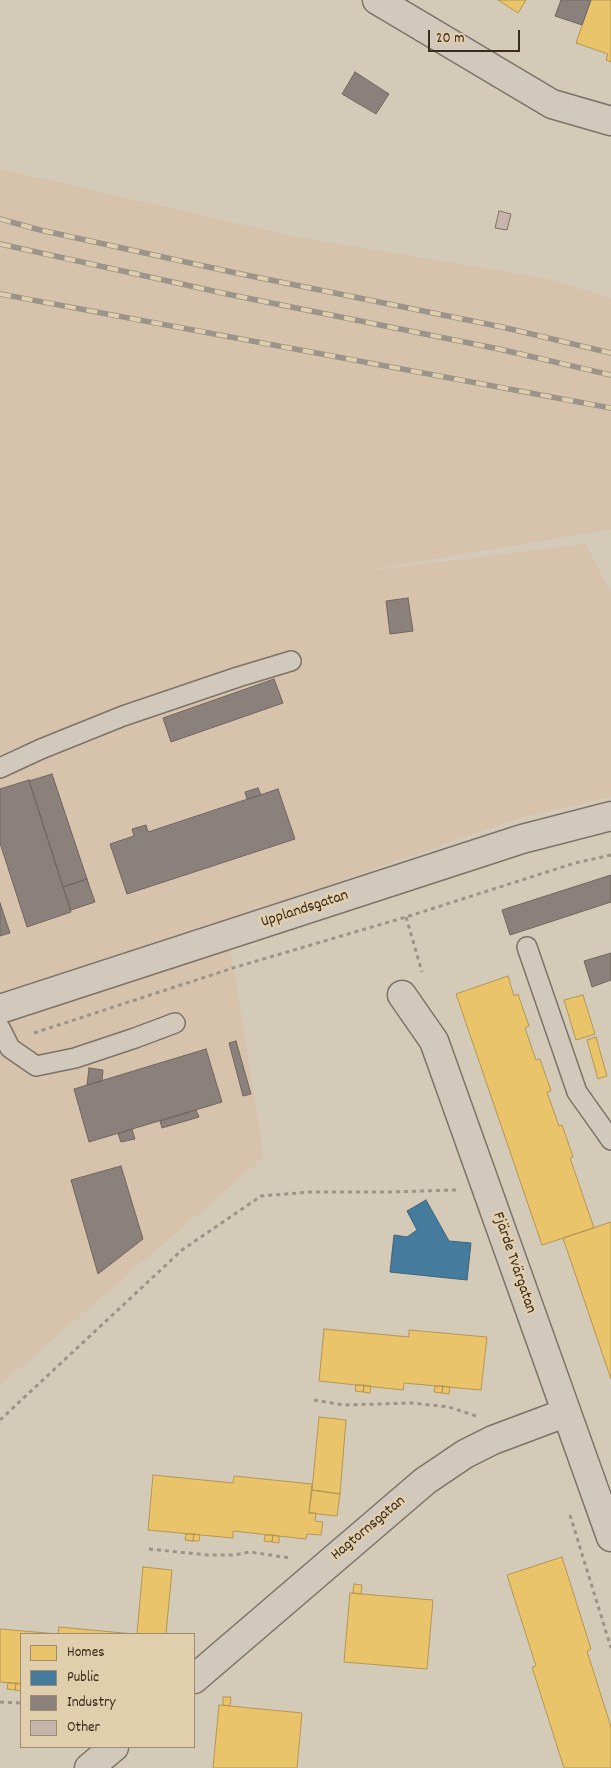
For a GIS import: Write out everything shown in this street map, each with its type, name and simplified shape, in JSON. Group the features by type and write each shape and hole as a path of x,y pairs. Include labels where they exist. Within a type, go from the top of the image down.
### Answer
{"street":[{"path":"377,0 552,104 611,121"},
{"name":"Upplandsgatan","path":"0,1009 522,838 611,816"},
{"name":"Fjärde Tvärgatan","path":"402,995 434,1041 565,1413 611,1537"},
{"name":"Hagtornsgatan","path":"195,1678 425,1482 466,1454 493,1440 565,1413"},
{"path":"89,1768 113,1748"}],"lane":[{"path":"0,768 123,716 291,661"},
{"path":"527,947 578,1092 611,1140"},
{"path":"3,1035 10,1048 36,1066 75,1058 175,1023"}],"path":[{"path":"3,1035 406,917 575,863 611,855"},
{"path":"402,995 423,976 406,917"},
{"path":"0,1420 182,1250 261,1196 311,1192 390,1192 486,1188"},
{"path":"314,1400 344,1405 412,1404 449,1407 519,1431"},
{"path":"149,1549 208,1555 234,1555 250,1552 328,1564"},
{"path":"0,1702 20,1703"}],"shaded area":[{"path":"0,169 291,236 544,278 611,298 611,529 358,572 585,544 611,592 611,797 519,818 226,921 264,1157 0,1385"}],"building: Homes":[{"path":"498,0 526,0 518,13"},
{"path":"591,0 611,0 611,62 606,60 608,54 576,43"},
{"path":"508,976 514,996 518,994 529,1026 525,1028 536,1060 540,1059 551,1091 547,1092 559,1126 562,1125 573,1157 570,1158 594,1228 542,1245 456,994"},
{"path":"583,995 595,1034 576,1040 564,1000"},
{"path":"596,1037 607,1076 598,1079 587,1040"},
{"path":"611,1222 611,1379 563,1238"},
{"path":"324,1329 409,1337 409,1330 487,1337 481,1390 404,1383 403,1390 319,1381"},
{"path":"356,1385 364,1385 363,1392 355,1391"},
{"path":"364,1385 371,1386 370,1393 363,1392"},
{"path":"435,1386 443,1386 442,1393 434,1392"},
{"path":"443,1386 450,1387 449,1394 442,1393"},
{"path":"319,1417 346,1420 340,1494 312,1490"},
{"path":"153,1475 233,1483 234,1476 312,1484 309,1513 316,1513 315,1521 323,1522 321,1535 307,1534 306,1539 233,1531 233,1538 148,1530"},
{"path":"312,1490 340,1494 337,1516 309,1513"},
{"path":"186,1534 194,1534 193,1541 185,1540"},
{"path":"194,1534 200,1535 199,1541 193,1541"},
{"path":"265,1535 273,1535 272,1542 264,1541"},
{"path":"273,1535 279,1536 279,1543 272,1542"},
{"path":"562,1557 591,1649 587,1651 611,1727 611,1768 564,1768 532,1667 536,1666 507,1575"},
{"path":"143,1567 172,1570 166,1633 137,1633"},
{"path":"354,1584 362,1585 361,1594 353,1593"},
{"path":"350,1593 433,1600 427,1669 344,1662"},
{"path":"59,1627 123,1633 58,1633"},
{"path":"0,1629 46,1633 20,1633 20,1684 0,1682"},
{"path":"8,1683 16,1683 15,1690 7,1689"},
{"path":"16,1683 20,1684 20,1691 15,1690"},
{"path":"223,1697 231,1697 230,1706 223,1705"},
{"path":"219,1705 302,1713 297,1768 213,1768"}],"building: Public":[{"path":"426,1200 449,1241 471,1243 467,1280 390,1272 394,1235 407,1237 417,1230 407,1211"}],"building: Industry":[{"path":"561,0 591,0 582,25 555,16"},
{"path":"355,72 389,94 376,114 342,94"},
{"path":"408,598 413,631 390,634 386,601"},
{"path":"274,679 283,703 171,742 163,718"},
{"path":"52,774 87,879 63,887 29,781"},
{"path":"29,780 71,912 27,927 0,843 0,789"},
{"path":"258,788 261,795 247,799 245,792"},
{"path":"278,789 295,839 127,894 110,844 134,836 132,829 146,825 148,832"},
{"path":"611,875 611,902 510,935 502,910"},
{"path":"87,879 95,902 71,910 63,887"},
{"path":"0,903 10,933 0,936"},
{"path":"611,953 611,980 592,987 584,961"},
{"path":"236,1041 251,1094 243,1096 229,1043"},
{"path":"206,1049 222,1102 89,1142 74,1089"},
{"path":"89,1068 103,1070 102,1081 87,1085"},
{"path":"196,1110 199,1117 162,1128 160,1121"},
{"path":"132,1129 135,1139 121,1142 118,1134"},
{"path":"121,1166 143,1239 98,1274 71,1180"}],"building: Other":[{"path":"499,211 511,214 507,230 495,228"}],"railway":[{"path":"0,219 40,230 236,273 502,327 611,353"},
{"path":"0,244 227,294 499,349 611,375"},
{"path":"0,294 611,408"}]}
